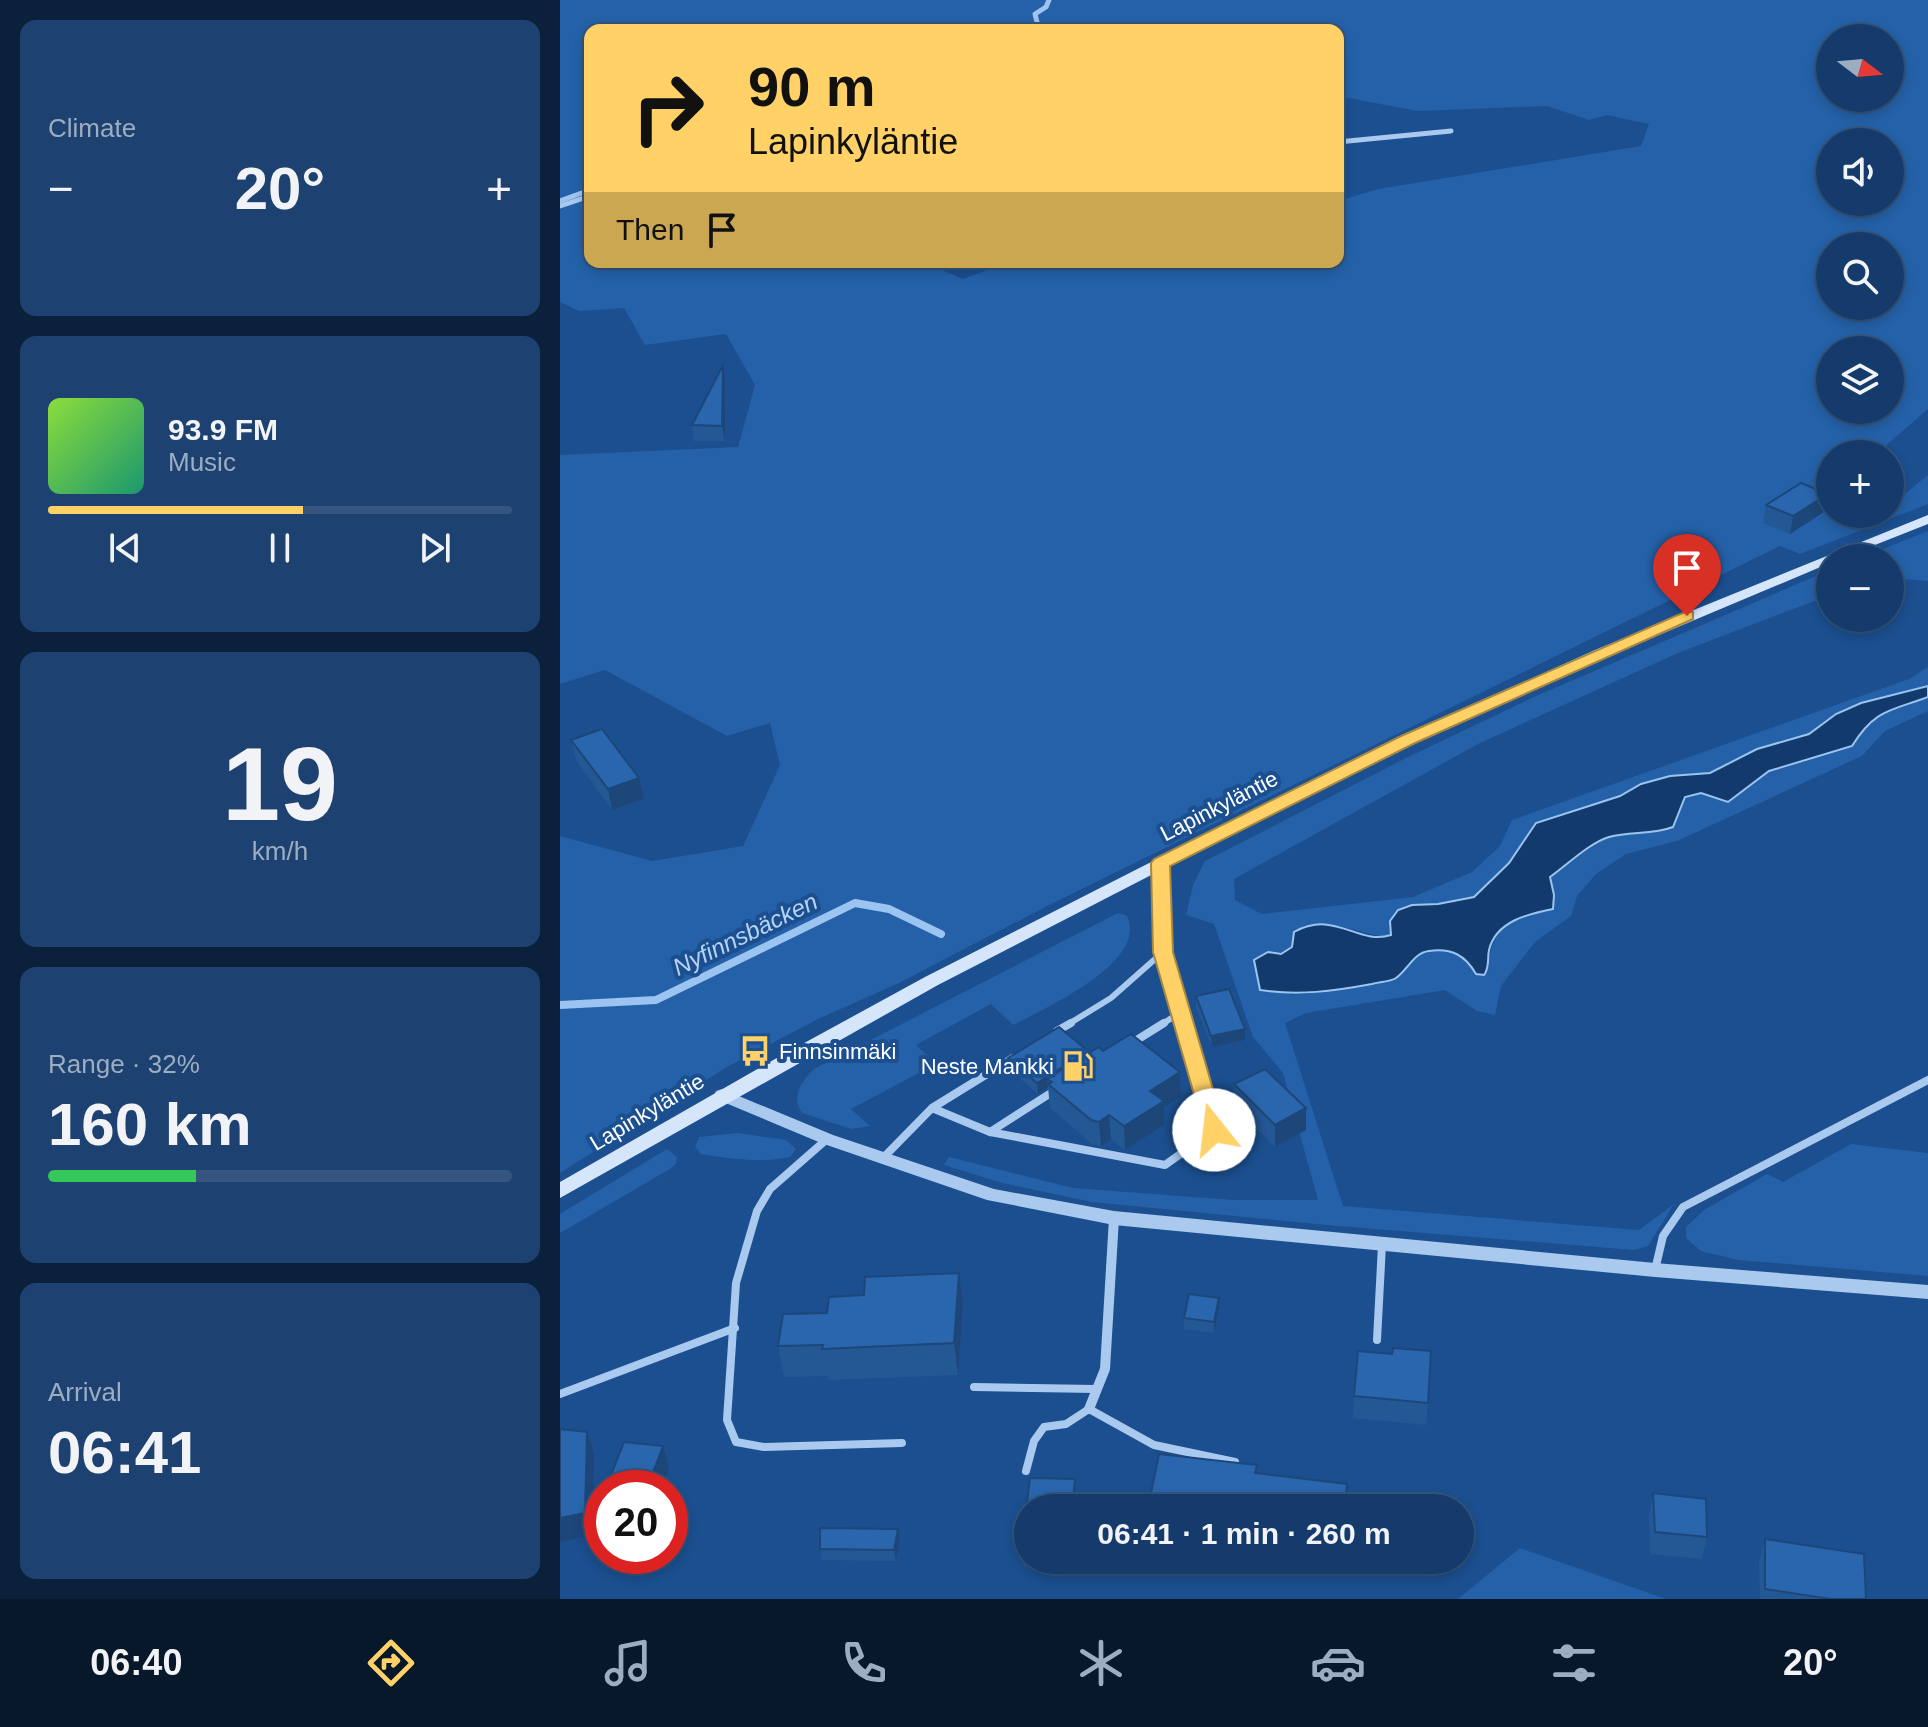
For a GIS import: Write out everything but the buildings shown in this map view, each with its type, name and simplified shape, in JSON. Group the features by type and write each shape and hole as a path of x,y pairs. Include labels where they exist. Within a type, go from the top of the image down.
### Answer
{"main road":[{"name":"Lapinkyläntie","path":"560,1191 722,1095 1160,863 1421,733 1748,590 1928,519"}],"street":[{"path":"1344,141 1451,131"},
{"path":"560,206 584,198"},
{"path":"722,1095 827,1139 993,1195 1114,1218 1655,1270 1928,1292"},
{"path":"1089,1409 1105,1369 1114,1218"}],"lane":[{"path":"932,1108 990,1132 1165,1165 1214,1130 1163,952 1160,863"},
{"path":"1047,1037 1111,998 1163,952"},
{"path":"1125,1047 1179,1013"},
{"path":"883,1158 932,1108 1021,1053"},
{"path":"1655,1270 1663,1236 1683,1207 1928,1080"},
{"path":"990,1132 1057,1090"},
{"path":"827,1139 770,1189 757,1211 736,1283 727,1420 736,1442 764,1447 902,1443"},
{"path":"1377,1340 1382,1245"},
{"path":"560,1394 735,1328"},
{"path":"974,1387 1096,1389"},
{"path":"1026,1471 1034,1441 1044,1427 1066,1424 1089,1409 1154,1445 1235,1462"}],"shaded area":[{"path":"560,0 1928,0 1928,409 1892,440 1816,440 1816,528 1867,528 1826,544 1816,544 1816,548 1800,554 1780,546 1049,905 899,983 818,1019 727,1067 560,1173 560,836 652,861 743,846 780,765 770,723 727,736 605,670 560,684 560,455 738,447 755,385 726,334 645,345 624,308 579,311 560,302"},
{"path":"1928,475 1928,504 1904,513 1904,495"},
{"path":"1928,531 1928,581 1904,579 1904,544 1895,544"},
{"path":"1816,576 1816,600 1678,653 1478,744 1234,879 1235,900 1262,914 1413,897 1472,872 1500,846 1512,820 1909,679 1928,667 1928,686 1861,703 1836,714 1810,734 1757,749 1710,773 1670,776 1641,784 1620,796 1536,823 1509,863 1474,897 1412,905 1391,935 1384,937 1338,926 1316,925 1294,932 1293,947 1281,954 1291,995 1390,980 1413,960 1431,951 1456,955 1476,974 1488,970 1499,933 1515,920 1552,909 1554,895 1550,877 1592,845 1620,834 1663,829 1672,823 1685,797 1701,793 1728,802 1769,771 1853,746 1869,725 1884,713 1928,697 1928,711 1885,731 1862,756 1677,841 1626,854 1596,874 1577,896 1571,916 1535,942 1501,986 1495,1015 1477,1011 1445,990 1306,1013 1285,1023 1343,1206 1639,1230 1674,1204 1648,1246 1634,1250 1092,1202 1002,1183 944,1165 949,1157 1073,1188 1234,1200 1318,1200 1283,1073 1253,1037 1214,924 1186,915 1193,885 1205,861 1406,758 1536,696"},
{"path":"1928,686 1928,697 1876,718 1852,746 1769,771 1728,802 1701,793 1685,797 1673,827 1617,835 1594,844 1550,877 1553,909 1514,920 1498,932 1489,950 1484,975 1476,974 1457,954 1437,950 1423,952 1400,975 1388,981 1316,992 1260,990 1254,960 1268,952 1281,954 1292,947 1294,932 1322,924 1368,936 1391,935 1390,921 1398,910 1412,905 1474,897 1509,863 1536,823 1620,796 1641,784 1670,776 1710,773 1757,749 1809,734 1836,714 1861,703"},
{"path":"1118,913 1127,916 1130,934 1123,951 1109,967 1068,996 1013,1025 991,1004 916,1045 936,1064 851,1109 870,1126 851,1129 802,1113 797,1101 799,1090 814,1069"},
{"path":"738,1133 786,1140 796,1149 790,1157 757,1160 701,1154 695,1147 699,1137"},
{"path":"1851,1144 1928,1153 1928,1276 1738,1260 1701,1251 1686,1238 1686,1227 1704,1210 1767,1174 1783,1182"},
{"path":"667,1149 677,1157 676,1164 670,1169 560,1233 560,1214"},
{"path":"1520,1548 1666,1599 1458,1599"}],"waterway":[{"path":"1038,24 1035,14 1046,7 1049,0"},
{"path":"560,201 584,192"},
{"name":"Nyfinnsbäcken","path":"560,1005 656,1000 855,903 889,909 941,934"}],"place":[{"name":"Finnsinmäki","path":"755,1051"},
{"name":"Neste Mankki","path":"1078,1066"}],"route":[{"path":"1214,1130 1163,952 1160,863 1407,740 1687,616"}]}
